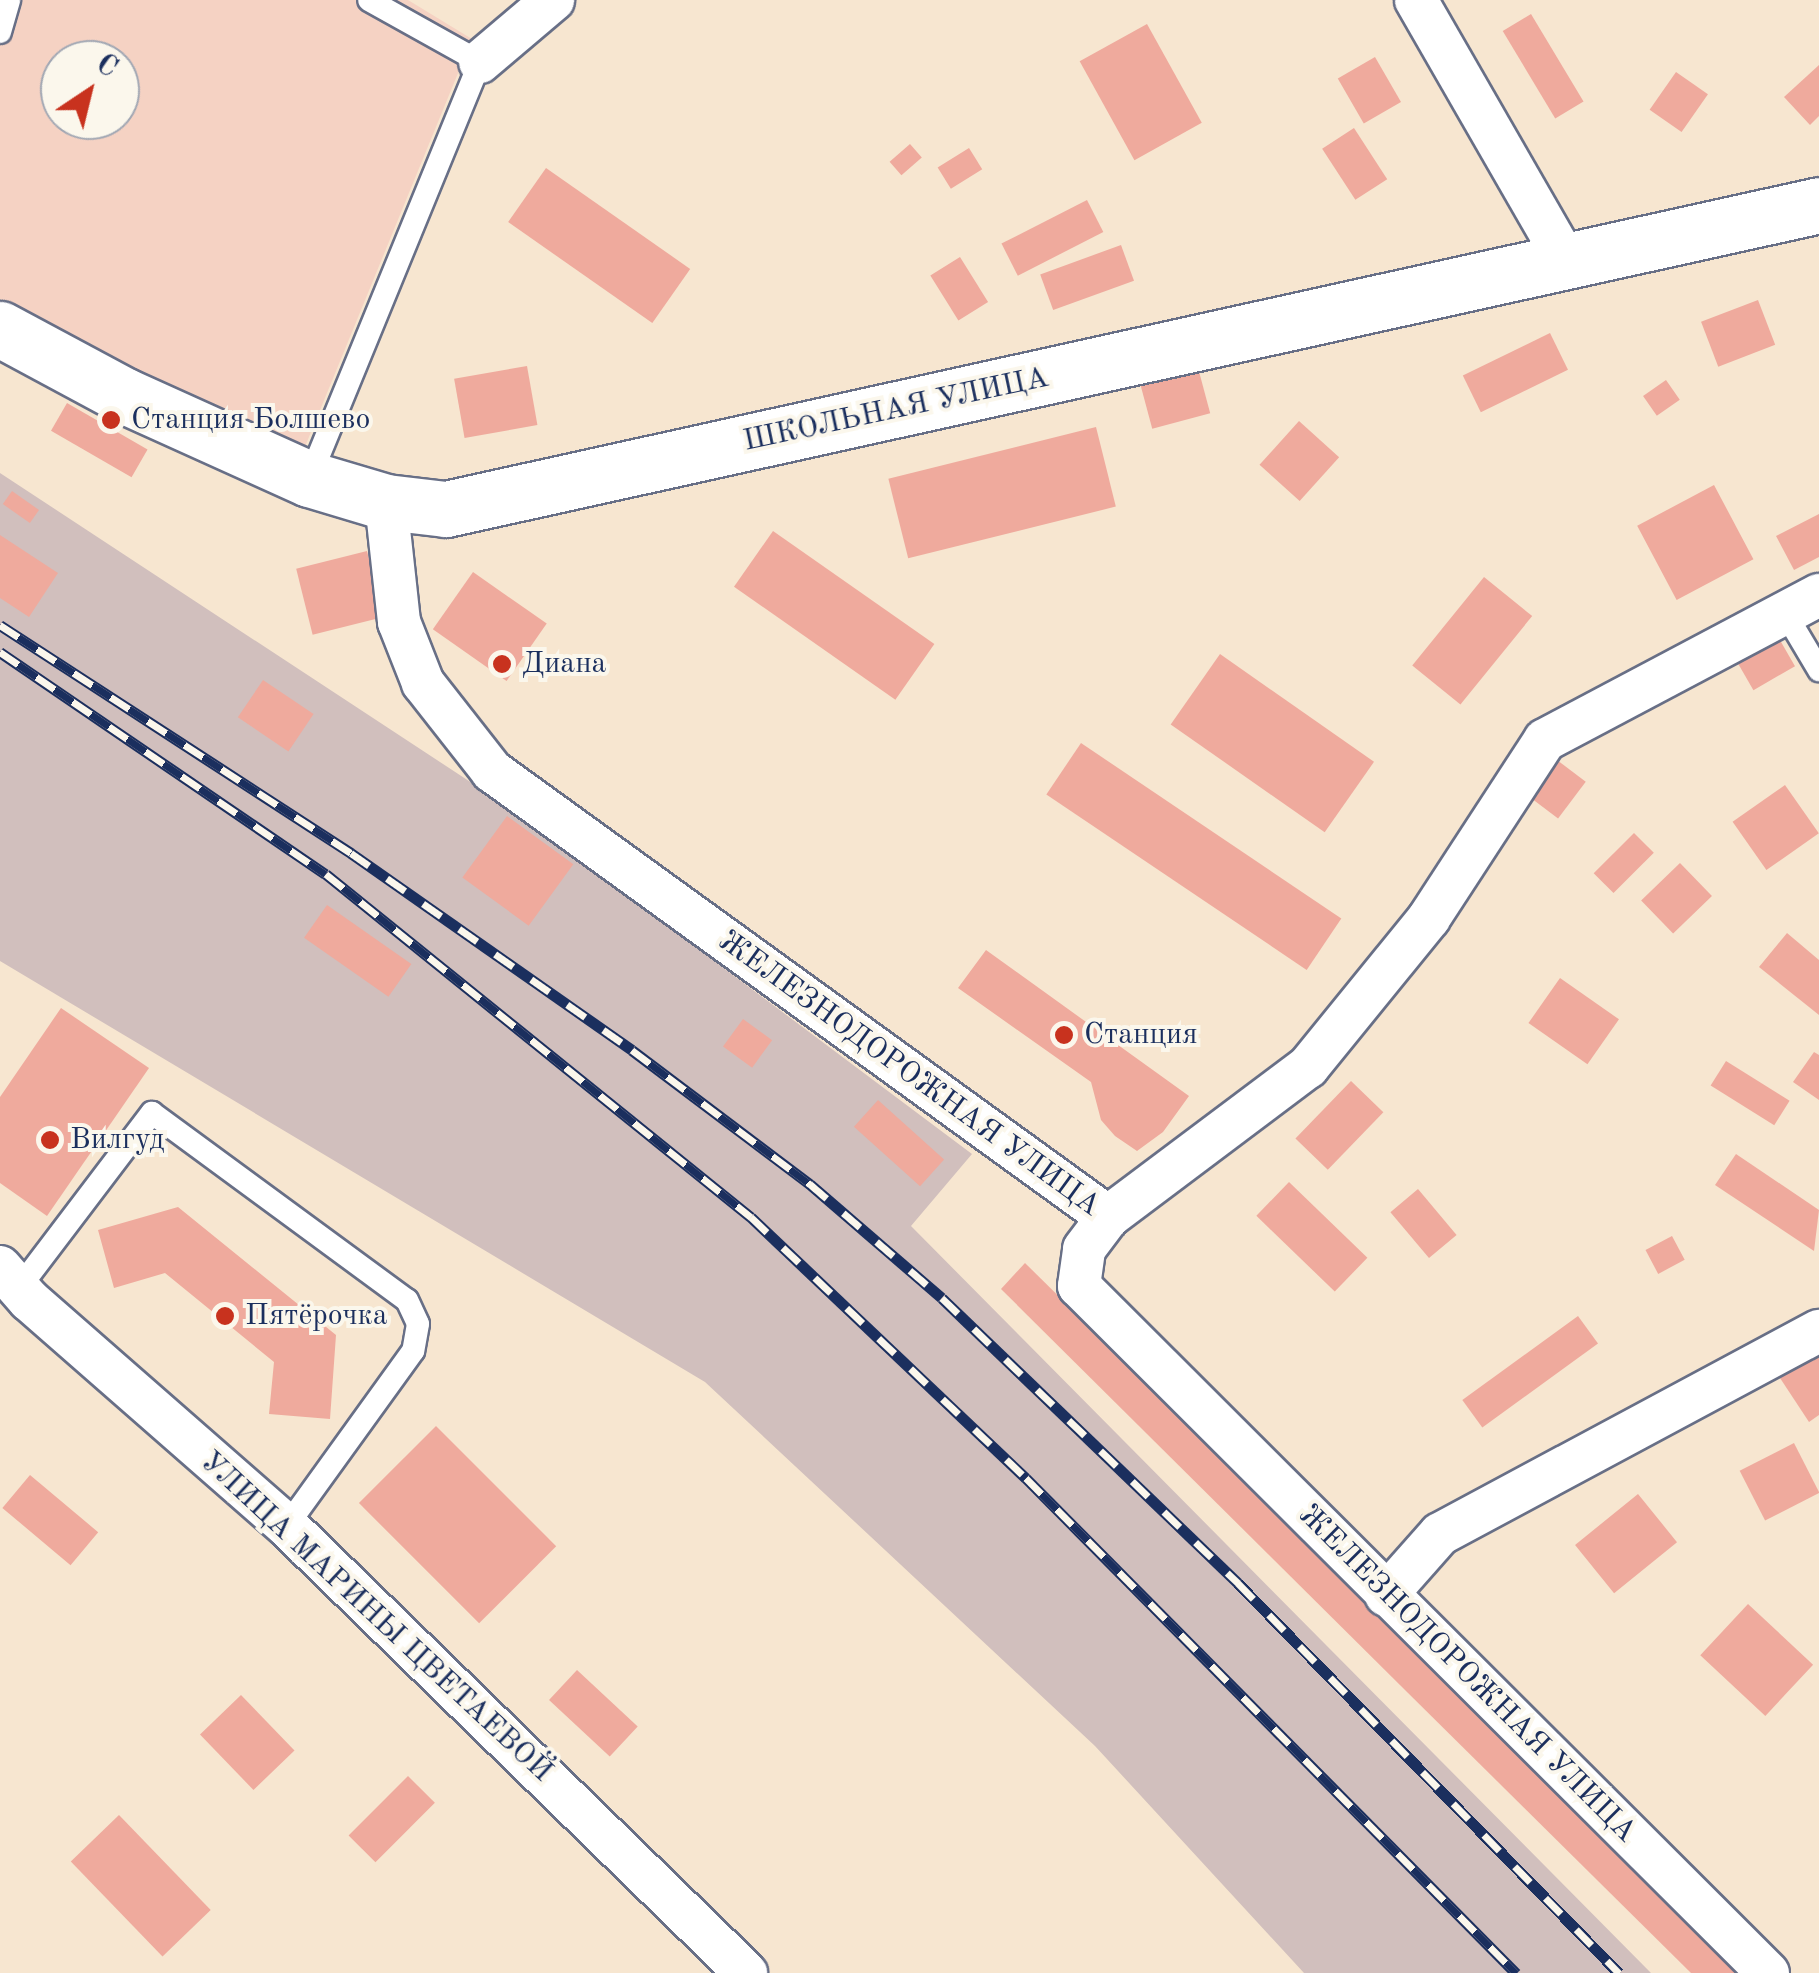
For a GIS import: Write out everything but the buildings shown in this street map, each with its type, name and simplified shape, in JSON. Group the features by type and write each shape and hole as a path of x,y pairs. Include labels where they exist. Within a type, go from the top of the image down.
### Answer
{"street":[{"path":"480,62 553,0"},
{"path":"1416,0 1568,264"},
{"name":"ШКОЛЬНАЯ УЛИЦА","path":"0,329 123,395 309,478 386,502 446,508 1568,264 1819,205"},
{"name":"ЖЕЛЕЗНОДОРОЖНАЯ УЛИЦА","path":"386,502 399,622 423,683 492,771 1108,1217 1084,1248 1079,1286 1768,1973"},
{"path":"1108,1217 1308,1066 1429,918 1545,740 1801,603"},
{"name":"УЛИЦА МАРИНЫ ЦВЕТАЕВОЙ","path":"9,1278 287,1526 746,1973"},
{"path":"1386,1594 1440,1534 1819,1331"}],"lane":[{"path":"0,32 9,0"},
{"path":"309,478 480,62 369,0"},
{"path":"1801,603 1819,670"},
{"path":"9,1278 152,1113 407,1300 418,1324 413,1351 287,1526"}],"shaded area":[{"path":"0,0 408,0 472,39 293,476 0,299"},
{"path":"0,473 510,808 972,1154 911,1226 1651,1973 1304,1973 1095,1746 705,1382 0,961"}],"railway":[{"path":"0,625 351,853 632,1050 810,1184 942,1298 1238,1583 1619,1973"},
{"path":"0,652 326,874 751,1217 1026,1478 1516,1973"}],"place":[{"name":"Станция Болшево","path":"111,420"},
{"name":"Диана","path":"502,664"},
{"name":"Станция","path":"1064,1035"},
{"name":"Вилгуд","path":"50,1140"},
{"name":"Пятёрочка","path":"225,1316"}]}
